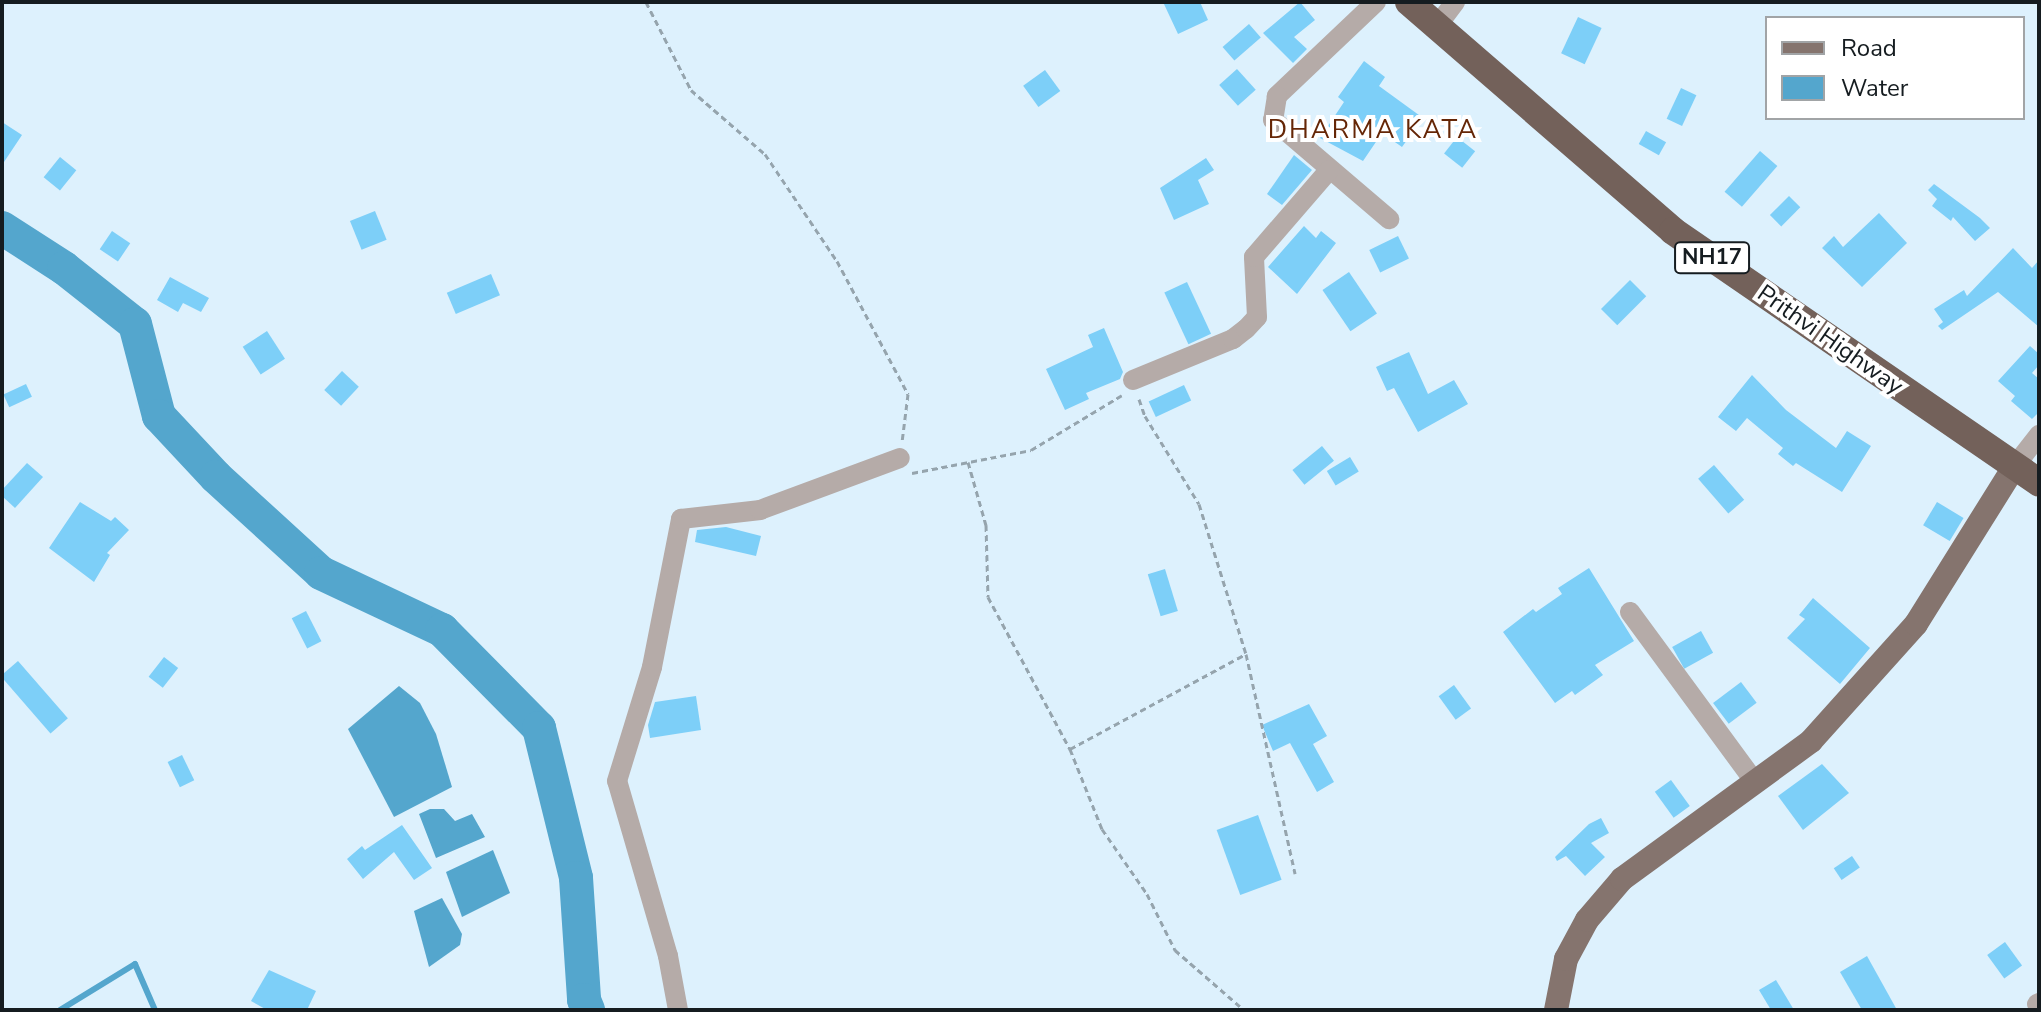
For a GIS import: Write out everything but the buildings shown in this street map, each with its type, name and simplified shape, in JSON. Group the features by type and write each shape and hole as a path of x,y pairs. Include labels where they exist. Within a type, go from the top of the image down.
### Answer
{"highway":[{"name":"Prithvi Highway","path":"1409,2 1673,231 2039,483"}],"main road":[{"path":"1556,1010 1566,959 1587,920 1622,879 1811,741 1916,624 2014,467"}],"street":[{"path":"1376,2 1277,96 1273,120 1389,219"},
{"path":"1437,26 1455,2"},
{"path":"1133,380 1233,339 1246,329 1257,317 1254,257 1329,170"},
{"path":"2014,467 2039,435"},
{"path":"678,1010 668,956 617,781 652,667 681,519 760,510 900,458"},
{"path":"1630,612 1755,782"}],"path":[{"path":"646,2 691,90 765,154 837,261 908,394 900,458 913,475 1031,450 1126,393 1133,380"},
{"path":"1133,380 1145,416 1199,504 1246,654 1295,874"},
{"path":"968,462 986,525 988,597 1070,749 1102,829 1147,894 1175,950 1244,1010"},
{"path":"1070,749 1246,654"}],"water":[{"path":"399,686 420,703 436,734 452,787 394,817 348,729"},
{"path":"430,809 444,809 455,821 472,814 485,837 436,858 419,814"},
{"path":"493,850 510,893 462,917 446,872"},
{"path":"442,898 462,934 460,945 429,967 414,911"}],"waterway":[{"path":"2,228 64,268 135,324 159,416 216,477 321,573 442,630 539,728 576,878 584,1000 588,1010"},
{"path":"60,1010 135,964 155,1010"}],"district":[{"name":"DHARMA KATA","path":"1373,130"}]}
